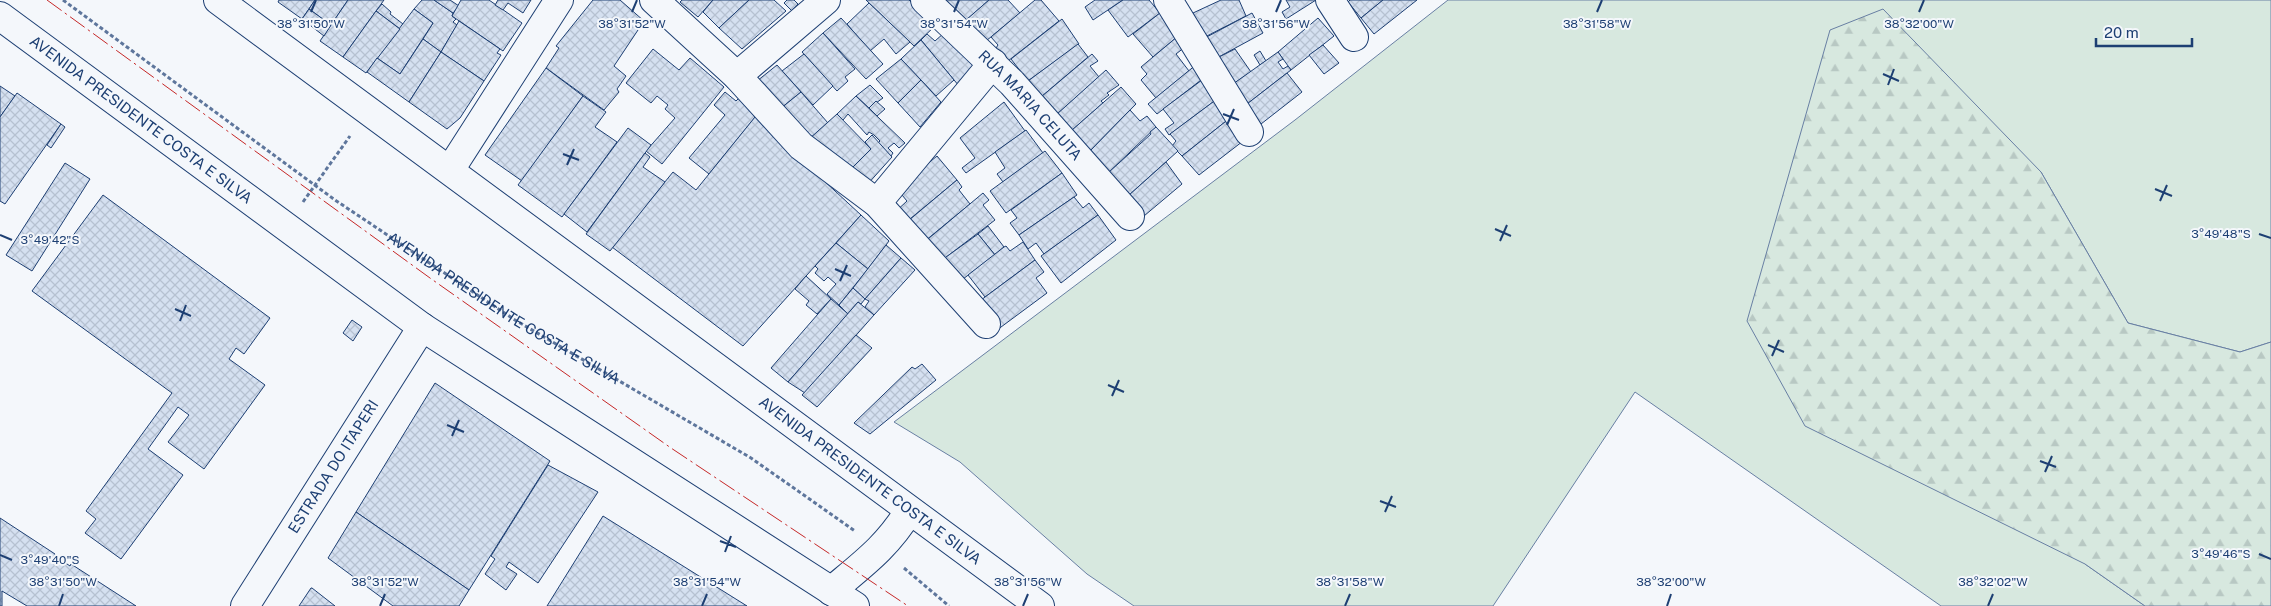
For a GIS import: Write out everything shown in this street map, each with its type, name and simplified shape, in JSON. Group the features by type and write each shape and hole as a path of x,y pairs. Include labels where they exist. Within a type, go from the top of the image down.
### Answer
{"main road":[{"name":"AVENIDA PRESIDENTE COSTA E SILVA","path":"218,0 910,511 1026,603"},
{"path":"450,170 559,0"},
{"path":"654,0 736,76 801,146 877,203 986,324"},
{"path":"736,76 826,0"},
{"name":"RUA MARIA CELUTA","path":"925,0 993,63 1130,216"},
{"path":"1168,0 1249,132"},
{"path":"1330,0 1354,37"},
{"name":"AVENIDA PRESIDENTE COSTA E SILVA","path":"0,16 422,327 855,606"},
{"path":"877,203 993,63"},
{"name":"ESTRADA DO ITAPERI","path":"246,606 422,327"},
{"path":"831,591 881,549 895,534 910,511"}],"path":[{"name":"AVENIDA PRESIDENTE COSTA E SILVA","path":"63,0 314,186 515,320 751,458 881,549 949,606"},
{"path":"299,209 352,134"}],"green space":[{"path":"1448,0 2271,0 2271,342 2240,352 2128,323 2041,172 2085,564 2145,606 1941,606 1635,392 1493,606 1134,606 1087,574 960,462 894,422 1295,120"},
{"path":"1883,9 2041,172 2128,323 2240,352 2271,342 2271,606 2145,606 2085,564 1805,426 1747,321 1830,30"}],"building":[{"path":"279,0 315,0 302,19 278,2"},
{"path":"315,0 348,0 331,25 309,9"},
{"path":"348,0 384,0 343,57 320,41"},
{"path":"422,0 434,0 453,13 452,16 456,19 453,22 457,25 441,52 423,39 433,23 414,9"},
{"path":"434,0 450,0 459,6 453,13"},
{"path":"461,0 489,0 522,23 503,51 452,16"},
{"path":"498,0 531,0 523,13 508,3 503,10 495,5"},
{"path":"593,0 620,0 644,21 614,66 626,76 617,89 619,92 604,110 546,68 559,48 556,46"},
{"path":"682,0 713,0 698,17 680,2"},
{"path":"713,0 749,0 719,28 703,12"},
{"path":"749,0 774,0 786,11 742,49 719,28"},
{"path":"787,0 794,0 798,4 792,11 784,3"},
{"path":"866,0 909,0 936,25 914,46"},
{"path":"946,0 989,0 964,22"},
{"path":"989,0 1008,0 1020,13 986,41 966,20"},
{"path":"1035,0 1041,0 1059,21 1008,61 996,48 998,45 991,37"},
{"path":"1095,0 1123,0 1093,20 1085,7"},
{"path":"1123,0 1149,0 1160,13 1128,37 1108,10"},
{"path":"1221,0 1239,0 1246,16 1203,38 1193,13"},
{"path":"1286,0 1316,0 1286,19 1282,12 1290,7"},
{"path":"1350,0 1383,0 1361,18 1348,2"},
{"path":"1383,0 1417,0 1374,34 1361,18"},
{"path":"869,3 910,42 896,54 884,39 870,51 847,24"},
{"path":"382,4 391,12 390,14 403,24 400,29 376,11"},
{"path":"309,9 331,25 324,36 302,19"},
{"path":"414,9 433,23 400,74 377,58"},
{"path":"376,11 400,29 366,73 343,57"},
{"path":"1160,13 1177,37 1153,57 1133,34"},
{"path":"1252,13 1263,33 1215,59 1201,40"},
{"path":"841,18 883,64 866,79 823,33"},
{"path":"1318,18 1334,36 1291,70 1278,52"},
{"path":"1062,19 1079,44 1028,81 1011,59"},
{"path":"459,21 500,49 497,53 501,55 484,81 441,52"},
{"path":"823,33 855,69 845,77 848,81 837,91 802,52"},
{"path":"944,33 979,68 959,86 921,40 927,34 935,41"},
{"path":"1177,37 1185,47 1176,54 1189,71 1156,98 1141,80 1147,74 1141,67"},
{"path":"423,39 441,52 409,102 367,72 377,58 400,74"},
{"path":"921,40 954,80 936,96 901,59"},
{"path":"1078,44 1088,57 1041,97 1028,81"},
{"path":"1323,45 1339,63 1324,74 1309,55"},
{"path":"653,49 679,70 690,58 724,87 662,164 646,151 675,118 665,109 668,105 657,96 651,103 626,83"},
{"path":"1235,49 1251,72 1233,84 1215,59"},
{"path":"1260,51 1266,61 1260,65 1254,55"},
{"path":"441,52 484,81 460,118 447,129 409,102"},
{"path":"1278,52 1283,59 1278,62 1283,69 1288,66 1291,70 1247,104 1233,84"},
{"path":"804,54 833,86 813,105 782,71"},
{"path":"1092,54 1098,61 1090,66 1099,77 1056,115 1041,97"},
{"path":"901,59 921,80 898,103 876,79"},
{"path":"1197,64 1205,77 1157,114 1148,104"},
{"path":"777,65 801,92 780,109 757,81"},
{"path":"546,68 583,96 522,181 485,155"},
{"path":"1106,70 1119,85 1107,93 1109,95 1101,101 1103,103 1071,131 1056,115"},
{"path":"1287,73 1302,92 1261,124 1247,104"},
{"path":"921,80 941,102 920,127 898,103"},
{"path":"1202,80 1217,99 1169,135 1165,129 1174,123 1163,109"},
{"path":"870,85 883,98 869,108 856,96"},
{"path":"0,86 15,96 0,117"},
{"path":"1121,87 1136,104 1089,152 1071,131"},
{"path":"725,92 736,101 739,98 757,115 709,174 689,158 725,115 714,105"},
{"path":"801,92 828,123 808,140 780,109"},
{"path":"17,93 61,124 5,204 0,201 0,117"},
{"path":"583,96 606,112 595,127 617,142 562,217 518,185"},
{"path":"856,96 905,143 899,148 894,143 888,148 893,153 891,156 878,143 880,141 874,135 869,132 867,135 848,114 843,120 837,114"},
{"path":"1217,99 1230,118 1182,156 1172,146 1176,141 1170,134"},
{"path":"876,101 885,109 877,116 869,108"},
{"path":"1004,102 1025,131 966,173 962,168 975,158 960,138"},
{"path":"1130,110 1140,121 1147,116 1156,127 1105,176 1089,152"},
{"path":"837,114 871,149 851,169 808,140"},
{"path":"755,117 861,215 743,346 612,247 673,172 696,190"},
{"path":"1230,118 1247,138 1199,175 1182,156"},
{"path":"61,124 65,127 51,148 47,145"},
{"path":"1156,127 1178,151 1128,196 1108,173 1151,134 1150,132"},
{"path":"628,128 651,145 587,232 564,214"},
{"path":"1026,130 1043,153 1003,182 997,174 1005,168 995,152"},
{"path":"872,135 892,157 866,186 851,169 871,149 865,142"},
{"path":"1045,151 1062,173 1006,213 990,191"},
{"path":"645,153 650,157 643,167 665,182 610,251 586,234"},
{"path":"937,156 957,180 904,224 894,213 907,201 897,189"},
{"path":"1166,162 1182,184 1144,216 1128,196"},
{"path":"65,163 90,179 32,271 6,255"},
{"path":"1062,173 1077,195 1019,235 1010,223 1017,218 1011,210"},
{"path":"957,180 962,187 959,190 970,204 925,241 908,221"},
{"path":"983,193 989,200 983,205 995,220 945,258 928,239"},
{"path":"103,195 270,318 244,354 236,348 229,359 265,385 204,469 168,442 189,415 178,407 148,449 183,475 121,559 85,533 96,519 86,511 172,393 32,291"},
{"path":"1074,197 1083,208 1089,203 1098,215 1044,254 1036,243 1028,249 1019,235"},
{"path":"861,215 889,241 868,269 836,243"},
{"path":"1098,215 1116,240 1061,283 1041,256"},
{"path":"988,226 1004,247 995,255 978,234"},
{"path":"978,234 995,255 959,282 942,260"},
{"path":"1023,242 1035,260 985,297 968,275 1004,247 1006,246 1010,251"},
{"path":"836,243 868,269 839,305 827,294 836,284 828,277 824,281 815,273 818,269 815,266"},
{"path":"886,245 901,258 865,299 853,288"},
{"path":"901,258 915,270 874,315 865,307 869,301 865,299"},
{"path":"1035,260 1044,272 1036,278 1047,293 997,330 977,303"},
{"path":"806,276 831,299 817,314 806,305 809,301 795,289"},
{"path":"853,288 865,299 861,304 858,302 848,314 839,305"},
{"path":"831,299 848,314 788,382 771,368"},
{"path":"858,302 874,315 805,393 788,382"},
{"path":"352,320 362,327 353,341 343,333"},
{"path":"856,335 872,348 817,407 802,395"},
{"path":"922,364 936,380 870,434 854,423 912,367 915,369"},
{"path":"435,383 550,461 469,590 356,512"},
{"path":"548,465 598,492 538,583 509,562 506,567 517,574 506,590 485,574 495,559 491,556"},
{"path":"356,512 469,590 459,606 393,606 328,558"},
{"path":"603,516 747,606 547,606"},
{"path":"0,518 70,566 71,564 136,606 27,606 2,591 2,606 0,606"},
{"path":"312,588 335,606 299,606"}],"power":[{"path":"47,0 430,278 671,448 908,606"}]}
